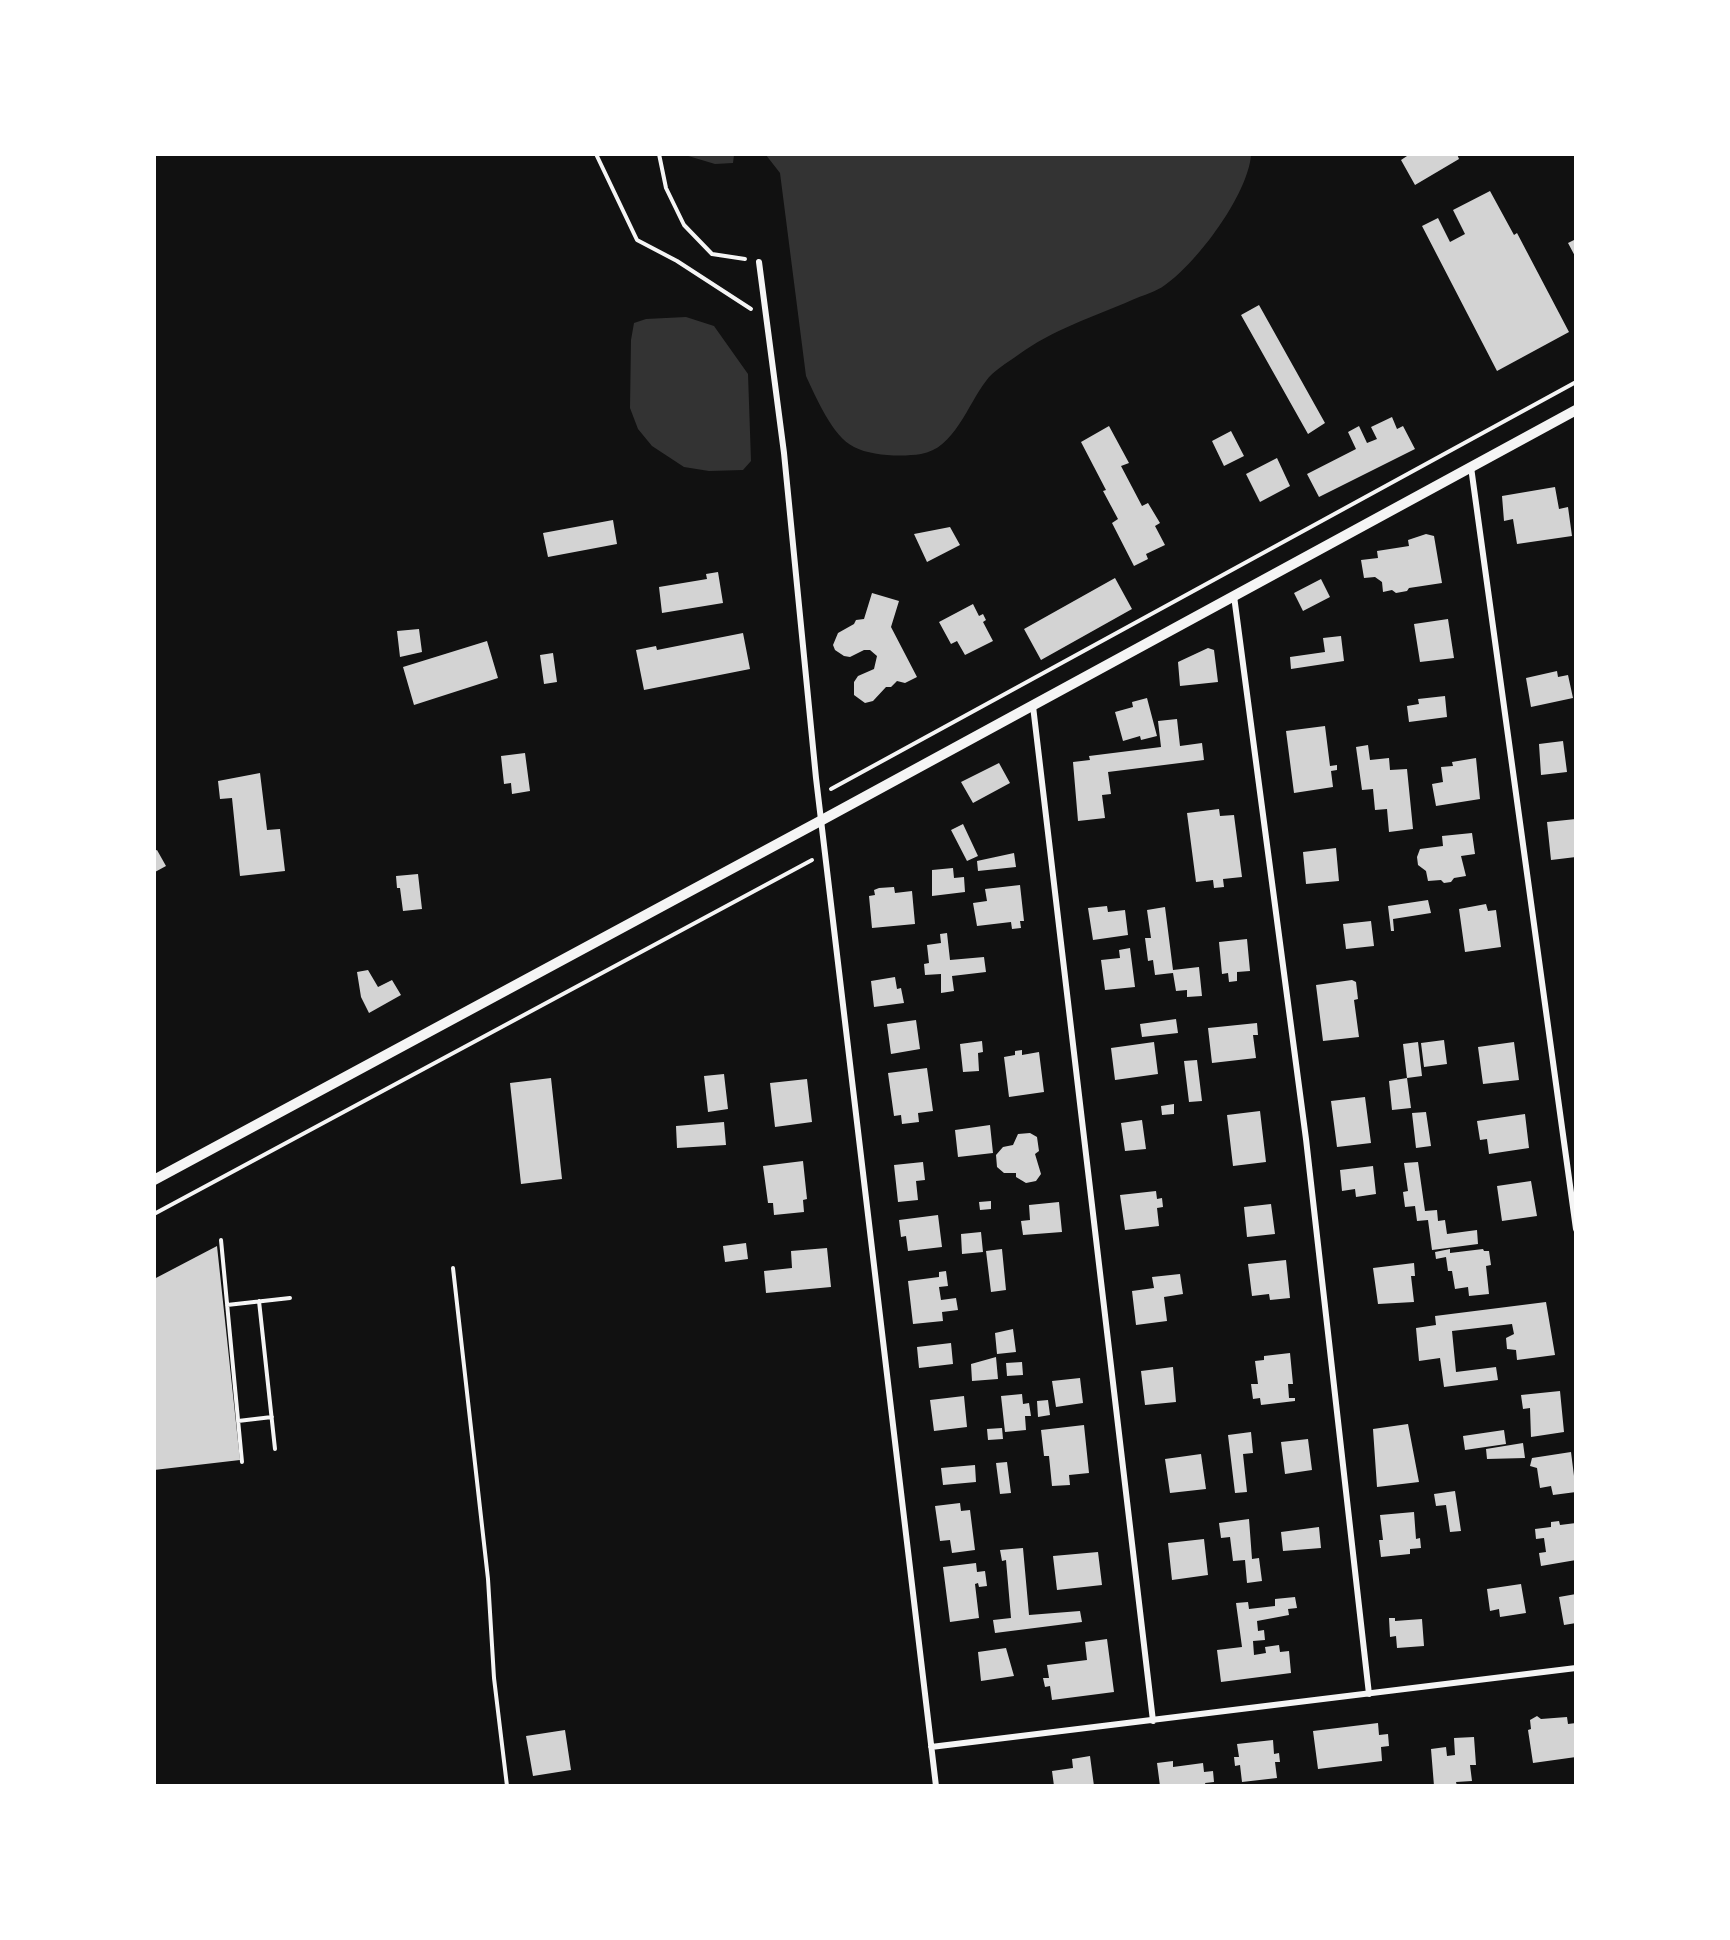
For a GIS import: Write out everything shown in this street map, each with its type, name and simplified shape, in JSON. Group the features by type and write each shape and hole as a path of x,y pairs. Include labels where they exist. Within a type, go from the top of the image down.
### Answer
{"street":[{"path":"759,262 784,453 819,796 936,1785"},
{"path":"154,1179 1033,706 1575,410"},
{"path":"1471,467 1575,1229"},
{"path":"1234,596 1311,1185 1369,1694"},
{"path":"1033,706 1070,1027 1110,1338 1153,1721"},
{"path":"931,1747 1575,1668"}],"path":[{"path":"596,154 637,240 677,261 766,319"},
{"path":"659,154 666,188 684,225 712,254 759,262"},
{"path":"819,796 1575,382"},
{"path":"154,1214 826,852"},
{"path":"221,1240 242,1462"},
{"path":"453,1268 488,1579 494,1678 507,1785"},
{"path":"227,1305 290,1298"},
{"path":"259,1301 275,1449"},
{"path":"238,1420 272,1417"}],"shaded area":[{"path":"685,155 734,155 733,163 715,164"},
{"path":"766,155 1251,155 1241,189 1219,226 1192,260 1165,285 1158,290 1073,324 1031,346 989,377 959,424 943,444 921,454 896,455 861,450 846,442 832,425 806,376 780,173"},
{"path":"686,317 714,326 748,374 751,461 743,470 709,471 684,467 652,446 638,429 630,408 631,340 634,323 646,319"}],"building":[{"path":"1410,154 1457,154 1459,159 1415,185 1401,160"},
{"path":"1490,191 1514,235 1517,233 1569,332 1497,371 1422,226 1438,218 1450,242 1465,234 1453,210"},
{"path":"1576,239 1576,258 1568,243"},
{"path":"1259,305 1325,423 1308,434 1241,315"},
{"path":"1392,417 1397,429 1403,426 1415,449 1319,497 1307,474 1356,449 1348,432 1359,426 1367,443 1377,439 1371,427"},
{"path":"1109,426 1129,463 1121,466 1142,506 1148,503 1160,523 1155,526 1165,545 1146,554 1148,559 1134,566 1112,523 1118,519 1103,491 1106,490 1081,442"},
{"path":"1231,431 1244,456 1224,466 1212,441"},
{"path":"1277,458 1290,486 1260,502 1246,474"},
{"path":"1555,487 1559,509 1568,507 1572,536 1517,544 1513,519 1504,521 1502,496"},
{"path":"613,520 617,544 548,557 543,533"},
{"path":"950,527 960,545 927,562 914,534"},
{"path":"1426,534 1434,536 1442,583 1409,588 1407,591 1396,593 1392,590 1383,592 1382,582 1375,577 1364,578 1361,560 1378,558 1377,551 1409,546 1408,540"},
{"path":"718,572 723,603 662,613 659,587 707,579 706,574"},
{"path":"1115,578 1132,609 1041,660 1024,629"},
{"path":"1321,579 1330,597 1303,611 1294,593"},
{"path":"872,593 899,601 891,627 917,677 905,683 897,681 891,687 886,687 873,701 865,703 854,695 854,682 858,676 874,669 877,656 870,650 864,650 850,657 844,656 835,650 833,645 838,633 854,624 856,620 864,619"},
{"path":"973,604 979,616 983,614 986,620 983,622 993,641 965,655 957,641 951,644 939,622"},
{"path":"1448,619 1454,658 1420,662 1414,624"},
{"path":"419,629 422,652 400,657 397,631"},
{"path":"743,633 750,669 644,690 636,650 656,646 657,650"},
{"path":"1341,636 1344,661 1291,669 1290,657 1325,652 1323,638"},
{"path":"487,641 498,678 414,705 403,667"},
{"path":"1208,648 1214,650 1218,682 1180,686 1178,662"},
{"path":"553,653 557,682 544,684 540,655"},
{"path":"1557,671 1558,677 1568,675 1573,698 1531,707 1526,678"},
{"path":"1445,696 1447,717 1409,722 1407,706 1419,704 1418,699"},
{"path":"1147,698 1157,736 1141,740 1140,736 1123,741 1115,712 1133,707 1132,702"},
{"path":"1177,719 1180,746 1202,743 1204,760 1108,772 1111,794 1102,795 1105,818 1078,821 1073,762 1090,760 1089,756 1161,747 1158,721"},
{"path":"1325,726 1330,766 1337,765 1337,770 1331,771 1333,787 1294,793 1286,731"},
{"path":"1563,741 1567,772 1541,775 1539,744"},
{"path":"1368,745 1370,760 1389,758 1390,770 1407,769 1413,829 1389,832 1387,809 1375,810 1373,789 1362,790 1356,747"},
{"path":"525,753 530,791 512,794 511,783 504,784 501,756"},
{"path":"1476,758 1480,799 1436,806 1432,784 1443,782 1441,767 1453,766 1452,762"},
{"path":"999,763 1010,783 973,803 961,782"},
{"path":"260,773 267,830 280,829 285,871 240,876 232,798 220,799 218,781"},
{"path":"1219,809 1220,816 1234,815 1242,877 1223,879 1224,887 1214,888 1213,880 1196,882 1187,813"},
{"path":"1576,819 1576,857 1551,860 1547,822"},
{"path":"963,824 978,856 967,861 951,830"},
{"path":"1472,833 1475,854 1461,856 1466,876 1444,883 1441,880 1428,881 1426,871 1418,865 1417,857 1420,849 1443,846 1442,836"},
{"path":"1336,848 1339,881 1306,884 1303,852"},
{"path":"157,850 166,866 155,872 154,851"},
{"path":"1014,853 1016,867 978,871 977,861"},
{"path":"953,868 954,878 964,877 965,892 932,896 932,870"},
{"path":"418,874 422,909 403,911 396,876"},
{"path":"1020,885 1024,921 1020,921 1021,928 1012,929 1011,922 977,926 973,903 987,901 985,889"},
{"path":"894,887 895,893 912,891 915,924 872,928 869,896 875,895 874,890 879,888"},
{"path":"1428,900 1431,913 1393,919 1394,931 1391,931 1388,906"},
{"path":"1486,904 1488,911 1496,910 1501,947 1465,952 1459,909"},
{"path":"1107,906 1108,912 1125,910 1128,935 1093,940 1088,908"},
{"path":"1165,907 1173,970 1199,967 1202,996 1187,997 1187,990 1176,991 1173,973 1155,975 1153,960 1148,961 1145,938 1151,938 1147,910"},
{"path":"1371,921 1374,946 1346,949 1343,924"},
{"path":"947,933 950,960 984,957 986,972 952,976 954,991 941,993 941,974 925,975 924,964 929,963 927,945 941,943 940,934"},
{"path":"1247,939 1250,971 1237,972 1237,981 1229,982 1228,973 1222,974 1219,942"},
{"path":"1130,948 1135,987 1105,990 1101,960 1120,958 1119,950"},
{"path":"368,970 378,987 392,980 401,995 369,1013 361,997 357,972"},
{"path":"895,977 897,989 901,988 904,1003 874,1007 871,981"},
{"path":"1352,980 1356,982 1358,999 1354,1000 1359,1037 1323,1041 1316,985"},
{"path":"1176,1019 1178,1033 1142,1037 1140,1024"},
{"path":"916,1020 920,1049 891,1054 887,1024"},
{"path":"1257,1023 1258,1035 1253,1035 1256,1058 1212,1063 1208,1028"},
{"path":"1444,1040 1447,1064 1424,1067 1421,1043"},
{"path":"982,1041 983,1052 978,1053 979,1071 963,1072 960,1044"},
{"path":"1154,1042 1158,1074 1115,1080 1111,1048"},
{"path":"1418,1042 1422,1076 1407,1078 1403,1044"},
{"path":"1514,1042 1519,1080 1483,1084 1478,1047"},
{"path":"1022,1050 1022,1055 1039,1052 1044,1092 1009,1097 1004,1057 1015,1055 1015,1051"},
{"path":"1197,1060 1202,1101 1189,1102 1184,1061"},
{"path":"927,1068 933,1111 918,1113 919,1122 902,1124 901,1115 894,1116 888,1073"},
{"path":"724,1074 728,1109 708,1112 704,1076"},
{"path":"551,1078 562,1179 521,1184 510,1083"},
{"path":"1407,1078 1411,1108 1392,1110 1389,1081"},
{"path":"807,1079 812,1122 775,1127 770,1083"},
{"path":"1365,1097 1371,1143 1337,1147 1331,1101"},
{"path":"1174,1104 1174,1114 1162,1115 1161,1106"},
{"path":"1260,1111 1266,1162 1233,1166 1227,1115"},
{"path":"1426,1112 1431,1146 1416,1148 1412,1113"},
{"path":"1525,1114 1529,1148 1489,1154 1487,1139 1480,1140 1477,1121"},
{"path":"1142,1120 1146,1149 1125,1151 1121,1123"},
{"path":"724,1122 726,1145 677,1148 676,1126"},
{"path":"990,1125 993,1153 958,1157 955,1130"},
{"path":"1030,1133 1037,1137 1039,1151 1035,1154 1041,1174 1036,1181 1026,1183 1016,1177 1016,1173 1004,1173 997,1167 996,1155 1003,1147 1013,1145 1018,1134"},
{"path":"803,1161 807,1199 803,1200 804,1212 774,1215 773,1203 768,1203 763,1166"},
{"path":"923,1162 925,1180 916,1181 918,1200 898,1202 894,1165"},
{"path":"1418,1162 1425,1211 1437,1210 1438,1221 1445,1220 1447,1234 1477,1230 1478,1244 1432,1250 1428,1220 1417,1221 1415,1206 1405,1207 1403,1192 1408,1191 1404,1163"},
{"path":"1373,1166 1376,1194 1356,1197 1355,1189 1342,1191 1340,1170"},
{"path":"1531,1181 1537,1216 1502,1221 1497,1186"},
{"path":"1156,1191 1157,1199 1162,1198 1163,1207 1157,1208 1159,1226 1125,1230 1120,1195"},
{"path":"991,1201 991,1209 980,1210 979,1202"},
{"path":"1059,1202 1062,1232 1023,1235 1021,1221 1030,1220 1029,1205"},
{"path":"1271,1204 1275,1234 1247,1237 1244,1207"},
{"path":"938,1215 942,1247 908,1251 906,1236 901,1237 899,1220"},
{"path":"981,1232 983,1252 962,1254 961,1234"},
{"path":"746,1243 748,1259 725,1262 723,1246"},
{"path":"217,1246 240,1460 154,1470 154,1279"},
{"path":"827,1248 831,1287 766,1293 764,1271 792,1268 791,1251"},
{"path":"1002,1249 1006,1290 991,1292 986,1251"},
{"path":"1450,1249 1450,1253 1483,1249 1489,1251 1491,1265 1486,1266 1489,1294 1469,1296 1468,1287 1455,1289 1452,1271 1448,1271 1446,1257 1436,1259 1435,1252"},
{"path":"1286,1260 1290,1298 1270,1300 1269,1294 1252,1296 1248,1264"},
{"path":"1414,1263 1415,1276 1411,1276 1414,1302 1378,1304 1373,1268"},
{"path":"946,1271 948,1286 939,1287 941,1300 956,1298 958,1310 942,1312 943,1321 913,1324 908,1281 939,1277 939,1272"},
{"path":"1180,1274 1183,1294 1164,1297 1167,1321 1136,1325 1132,1291 1154,1288 1152,1277"},
{"path":"1546,1302 1555,1355 1517,1360 1516,1350 1507,1349 1506,1338 1514,1334 1512,1324 1452,1331 1456,1372 1496,1367 1498,1380 1444,1387 1440,1358 1419,1361 1416,1328 1436,1325 1435,1316"},
{"path":"1013,1329 1016,1352 997,1354 995,1333"},
{"path":"951,1343 953,1364 919,1368 917,1347"},
{"path":"1290,1353 1293,1384 1288,1384 1289,1398 1295,1398 1295,1401 1261,1405 1260,1398 1253,1399 1251,1384 1258,1384 1255,1361 1264,1360 1264,1356"},
{"path":"996,1357 998,1379 972,1381 971,1364"},
{"path":"1022,1362 1023,1375 1007,1376 1006,1363"},
{"path":"1173,1367 1176,1402 1145,1405 1141,1371"},
{"path":"1080,1378 1083,1403 1056,1407 1052,1381"},
{"path":"1560,1391 1564,1432 1531,1437 1530,1408 1523,1409 1521,1395"},
{"path":"1022,1394 1023,1404 1029,1403 1031,1416 1025,1416 1026,1430 1005,1432 1001,1396"},
{"path":"964,1396 967,1427 934,1431 930,1400"},
{"path":"1048,1400 1050,1415 1038,1417 1037,1401"},
{"path":"1408,1424 1419,1482 1377,1487 1373,1429"},
{"path":"1084,1425 1089,1473 1069,1475 1070,1485 1052,1486 1049,1456 1044,1456 1041,1430"},
{"path":"1002,1428 1003,1439 988,1440 987,1429"},
{"path":"1504,1430 1506,1444 1465,1450 1463,1436"},
{"path":"1251,1432 1253,1453 1243,1454 1247,1492 1235,1493 1228,1435"},
{"path":"1308,1439 1312,1470 1285,1474 1281,1442"},
{"path":"1523,1443 1525,1458 1487,1459 1486,1449"},
{"path":"1571,1452 1576,1492 1553,1495 1551,1486 1540,1488 1537,1468 1530,1466 1532,1458"},
{"path":"1201,1454 1206,1489 1170,1493 1165,1459"},
{"path":"1007,1462 1011,1493 1000,1494 996,1463"},
{"path":"975,1465 976,1482 943,1485 941,1468"},
{"path":"1455,1491 1461,1531 1450,1532 1446,1505 1436,1506 1434,1494"},
{"path":"960,1503 961,1511 970,1510 975,1550 952,1553 950,1540 940,1541 935,1506"},
{"path":"1414,1512 1416,1539 1420,1538 1421,1548 1410,1549 1410,1554 1381,1557 1379,1540 1383,1540 1380,1515"},
{"path":"1249,1519 1252,1559 1259,1558 1262,1581 1247,1583 1245,1560 1233,1561 1230,1537 1221,1538 1219,1523"},
{"path":"1559,1521 1560,1525 1576,1523 1576,1560 1541,1566 1539,1553 1546,1552 1544,1538 1536,1539 1535,1529 1551,1527 1551,1522"},
{"path":"1319,1527 1321,1548 1283,1551 1281,1532"},
{"path":"1204,1539 1208,1575 1172,1580 1168,1543"},
{"path":"1023,1548 1029,1615 1080,1611 1082,1622 995,1633 993,1620 1011,1618 1006,1560 1002,1561 1000,1550"},
{"path":"1098,1552 1102,1585 1057,1590 1053,1556"},
{"path":"976,1563 977,1572 985,1571 987,1586 979,1587 978,1583 975,1584 979,1618 950,1622 943,1567"},
{"path":"1521,1584 1526,1613 1500,1617 1499,1609 1490,1611 1487,1589"},
{"path":"1576,1594 1576,1623 1564,1625 1559,1597"},
{"path":"1295,1597 1297,1608 1288,1609 1289,1615 1257,1621 1258,1631 1264,1630 1265,1640 1253,1641 1254,1655 1266,1653 1265,1647 1279,1645 1280,1652 1289,1651 1291,1673 1221,1682 1217,1650 1242,1647 1236,1603 1248,1602 1249,1609 1275,1606 1275,1599"},
{"path":"1389,1618 1395,1618 1395,1621 1422,1619 1424,1646 1397,1648 1396,1636 1390,1637"},
{"path":"1107,1639 1114,1692 1052,1700 1050,1686 1045,1687 1043,1678 1049,1678 1047,1665 1087,1660 1085,1642"},
{"path":"1006,1648 1014,1676 981,1681 978,1652"},
{"path":"1537,1716 1541,1719 1567,1717 1568,1724 1576,1723 1576,1757 1533,1763 1528,1730 1531,1729 1530,1720"},
{"path":"1378,1723 1379,1735 1388,1734 1389,1746 1381,1747 1382,1761 1318,1769 1313,1731"},
{"path":"565,1730 571,1770 533,1776 526,1736"},
{"path":"1474,1737 1476,1765 1470,1765 1472,1781 1456,1782 1457,1786 1434,1786 1431,1749 1446,1747 1447,1756 1455,1755 1454,1738"},
{"path":"1273,1740 1274,1754 1279,1753 1280,1762 1275,1762 1277,1778 1242,1782 1240,1765 1235,1766 1234,1757 1239,1757 1237,1744"},
{"path":"1090,1756 1094,1786 1054,1786 1052,1771 1073,1768 1072,1759"},
{"path":"1173,1761 1173,1767 1203,1763 1204,1772 1213,1771 1214,1782 1205,1783 1206,1786 1160,1786 1157,1763"}]}
